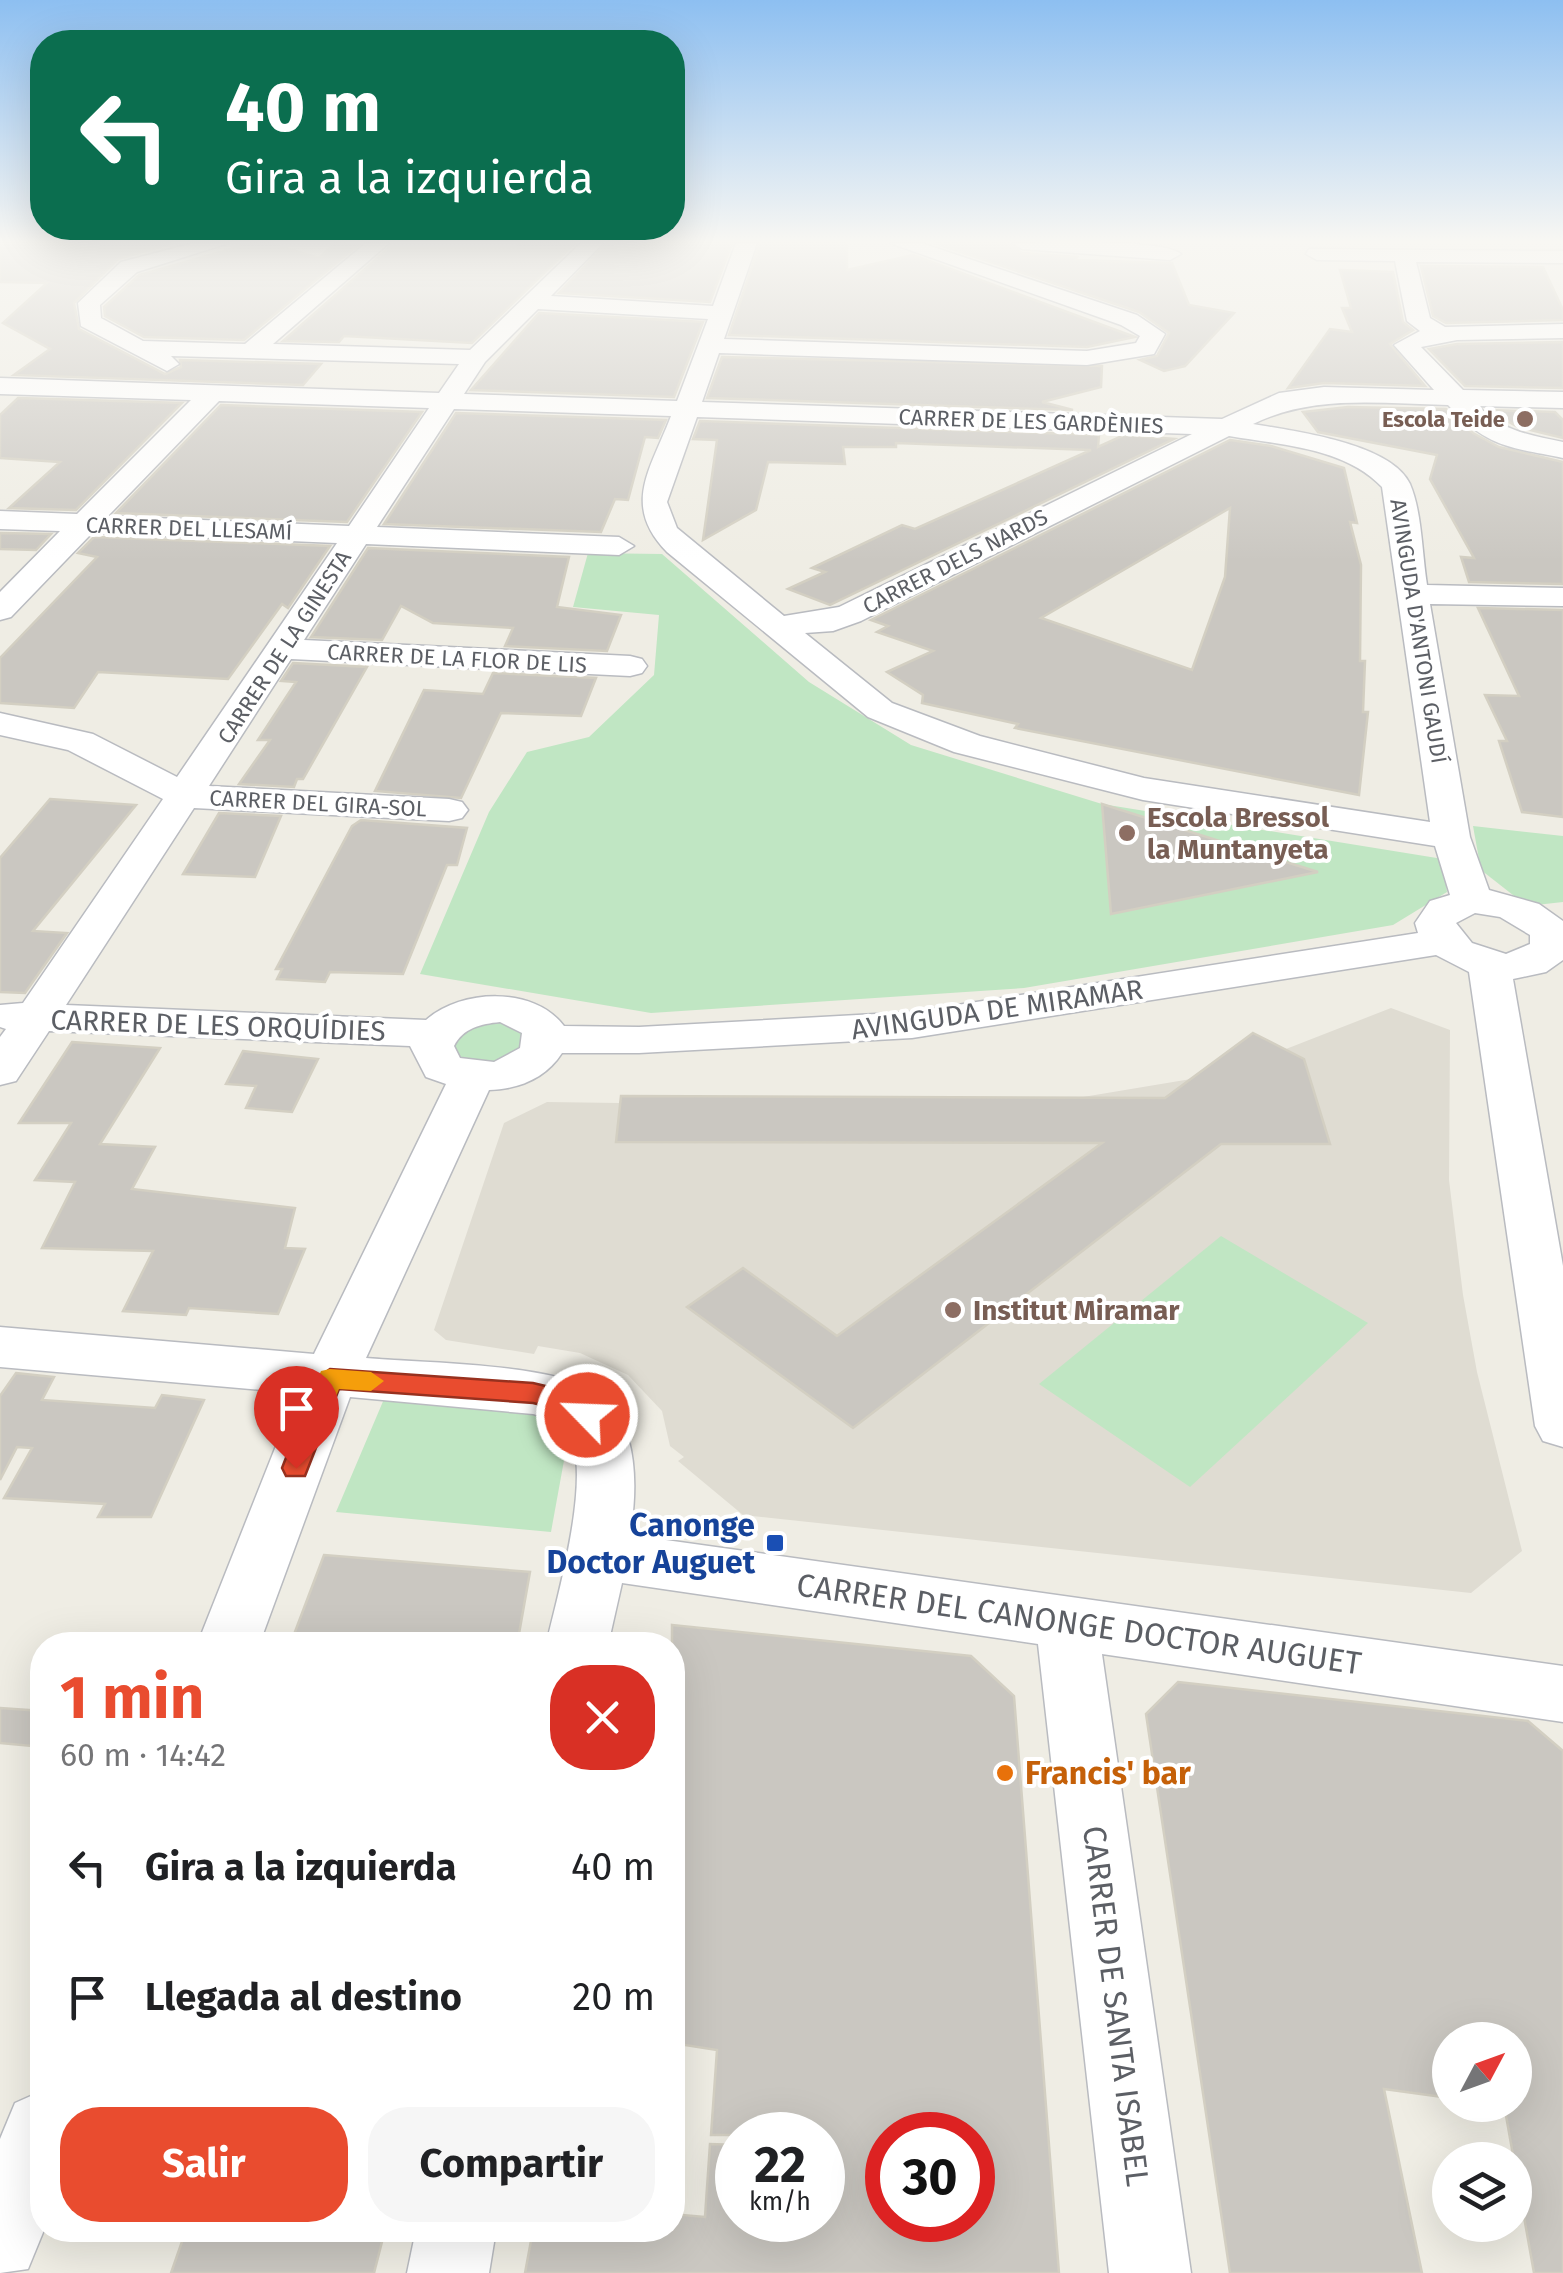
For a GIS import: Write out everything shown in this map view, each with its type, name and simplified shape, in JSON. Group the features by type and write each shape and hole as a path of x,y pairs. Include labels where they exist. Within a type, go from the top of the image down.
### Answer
{"street":[{"path":"0,610 212,393 142,349"},
{"path":"200,349 476,357"},
{"name":"CARRER DE LA GINESTA","path":"0,1070 18,1016 186,796 484,349"},
{"path":"709,349 653,502 663,530 880,710 968,744 1143,789 1451,837"},
{"path":"805,349 1087,358 1145,349"},
{"path":"1410,349 1484,428 1509,439 1563,450"},
{"path":"987,355 987,420"},
{"name":"CARRER DE LES GARDÈNIES","path":"0,386 1223,427"},
{"name":"CARRER DELS NARDS","path":"776,626 834,620 850,614 1279,402 1303,396 1563,400"},
{"name":"AVINGUDA D'ANTONI GAUDÍ","path":"1223,427 1359,456 1385,469 1396,485 1451,837 1472,901"},
{"name":"CARRER DEL LLESAMÍ","path":"0,520 619,546"},
{"path":"1414,594 1563,597"},
{"name":"CARRER DE LA FLOR DE LIS","path":"285,650 630,666"},
{"path":"0,724 80,742 186,796"},
{"name":"CARRER DEL GIRA-SOL","path":"186,796 449,810"},
{"path":"1472,901 1510,906 1553,923 1546,956 1522,965 1489,964 1441,942 1434,920 1440,910 1472,901"},
{"name":"AVINGUDA DE MIRAMAR","path":"548,1039 658,1039 912,1025 1441,942"},
{"path":"1489,964 1545,1226 1563,1426"},
{"path":"501,1009 534,1018 548,1039 543,1055 526,1069 500,1078 472,1078 442,1067 434,1057 436,1034 462,1015 501,1009"},
{"name":"CARRER DE LES ORQUÍDIES","path":"18,1016 436,1034"},
{"path":"233,1632 330,1378 472,1078"},
{"path":"0,1347 533,1393 569,1402 587,1415 600,1435 605,1459 596,1556 580,1632"},
{"name":"CARRER DEL CANONGE DOCTOR AUGUET","path":"596,1556 1066,1620 1563,1694"},
{"name":"CARRER DE SANTA ISABEL","path":"1066,1620 1150,2273"},
{"path":"0,2241 30,2162"},
{"path":"448,2273 454,2242"}],"shaded area":[{"name":"Institut Miramar","path":"1391,1008 1450,1030 1449,1180 1463,1295 1477,1372 1522,1551 1471,1593 743,1515 678,1461 684,1457 670,1446 662,1411 628,1375 580,1353 538,1346 534,1354 446,1340 434,1330 504,1123 547,1102 619,1103 621,1097 1077,1098 1191,1079 1253,1033 1286,1049"}],"green space":[{"path":"588,553 662,554 809,682 911,745 1102,804 1443,859 1447,892 1393,925 1024,988 651,1013 420,974 489,812 527,752 589,737 654,675 659,615 573,607"},
{"path":"1473,826 1563,836 1563,902 1527,906 1481,870"},
{"path":"495,1021 509,1022 532,1041 509,1065 464,1063 453,1046 456,1040 470,1029"},
{"path":"1221,1236 1368,1323 1190,1487 1039,1384"},
{"path":"387,1392 485,1399 531,1413 551,1426 567,1444 551,1532 336,1512"}],"building":[{"path":"50,349 117,349 165,374 181,367 180,360 321,364 303,385 14,375"},
{"path":"507,349 693,349 674,397 471,390"},
{"path":"1161,349 1201,349 1185,366 1164,371 1140,360 1157,356"},
{"path":"1316,349 1394,349 1425,386 1324,383 1288,388"},
{"path":"1429,349 1563,349 1563,388 1465,386"},
{"path":"722,357 1102,366 1101,387 1042,402 1073,410 707,398"},
{"path":"18,398 182,403 76,510 9,508 60,462 0,458 0,415"},
{"path":"221,405 422,412 347,522 116,513"},
{"path":"1348,407 1446,409 1473,433 1499,447 1563,462 1563,584 1469,582 1461,557 1474,558 1430,479 1437,455 1318,432 1303,412"},
{"path":"1488,410 1555,412 1563,420 1563,438 1518,427"},
{"path":"456,413 666,420 658,438 645,437 628,500 615,499 601,532 384,524"},
{"path":"700,421 1099,435 1098,447 1124,435 1174,439 830,605 788,589 825,572 812,568 902,525 915,529 1091,450 896,443 896,447 843,447 845,464 768,462 756,510 703,540 717,440 693,439"},
{"path":"1230,440 1271,446 1344,468 1357,523 1350,522 1361,565 1360,661 1365,661 1363,712 1368,712 1359,795 1015,728 1018,724 922,703 923,695 887,672 933,651 877,632 888,626 871,620","holes":["1230,508 1225,577 1192,670 1041,618"]},
{"path":"0,533 51,534 36,550 0,549"},
{"path":"94,537 330,546 288,608 282,604 228,679 98,672 74,708 0,703 0,658 97,557 78,553"},
{"path":"368,548 569,557 557,607 621,615 607,651 505,646 513,628 433,623 401,606 382,640 311,637"},
{"path":"1478,608 1563,610 1563,817 1522,812 1499,741 1507,741 1485,695 1519,696"},
{"path":"293,663 367,667 303,779 297,779 294,787 239,784 270,740 258,740 296,682 281,681"},
{"path":"493,673 596,678 581,716 501,713 461,798 375,791 424,690 483,694"},
{"path":"50,799 136,805 33,931 67,933 25,993 0,992 0,858"},
{"name":"Escola Bressol la Muntanyeta","path":"1102,804 1318,872 1111,914"},
{"path":"219,813 281,816 255,877 183,874"},
{"path":"361,820 467,828 457,865 447,865 403,974 330,972 325,982 277,979 282,969 276,969 352,826"},
{"path":"1253,1033 1304,1059 1330,1144 1221,1144 853,1428 687,1307 743,1268 837,1336 1102,1143 616,1142 621,1096 1165,1098"},
{"path":"72,1042 160,1048 100,1144 155,1147 132,1189 295,1208 285,1248 305,1249 278,1314 189,1308 186,1315 123,1311 153,1251 42,1248 75,1182 35,1180 71,1123 19,1123"},
{"path":"243,1051 318,1059 292,1112 246,1108 256,1086 226,1084"},
{"path":"16,1373 54,1377 42,1400 155,1408 162,1395 204,1400 151,1517 98,1517 105,1504 4,1498 32,1448 17,1447 0,1480 0,1396"},
{"path":"324,1555 530,1572 519,1632 295,1632"},
{"path":"672,1625 971,1656 1014,1696 1059,2273 525,2273 531,2242 685,2242 685,2215 705,2217 710,2144 715,2144 715,2242 845,2242 845,2112 715,2112 715,2135 711,2135 717,2050 685,2045 685,1632 672,1632"},
{"path":"1178,1682 1528,1721 1563,1751 1563,2273 1534,2273 1528,2242 1532,2242 1532,2142 1511,2142 1507,2122 1532,2122 1532,2022 1432,2022 1432,2096 1384,2089 1422,2273 1230,2273 1146,1714"},
{"path":"0,1708 30,1710 30,1746 0,1743"},
{"path":"182,2242 382,2242 374,2273 171,2273"}],"slow traffic":[{"path":"319,1407 330,1378 371,1381"}],"place":[{"name":"Escola Teide","path":"1525,419"},
{"name":"Escola Bressol la Muntanyeta","path":"1127,833"},
{"name":"Institut Miramar","path":"953,1310"},
{"name":"Canonge Doctor Auguet","path":"775,1543"},
{"name":"Francis' bar","path":"1005,1773"}],"route":[{"path":"296,1468 330,1378 533,1393 569,1402 587,1415"}]}
